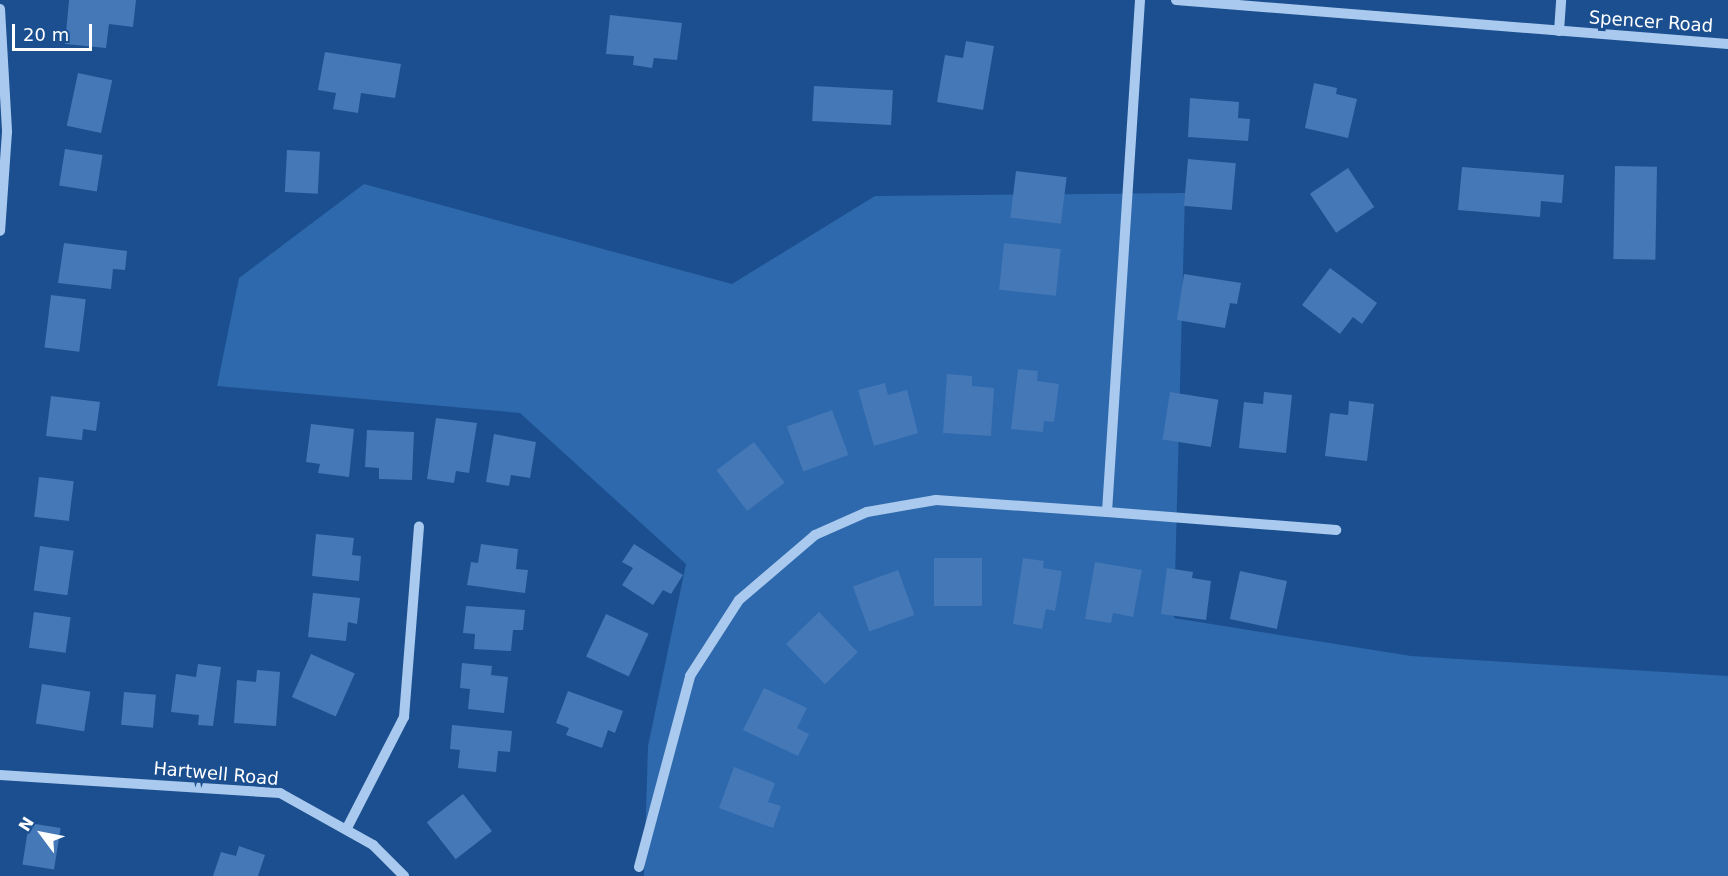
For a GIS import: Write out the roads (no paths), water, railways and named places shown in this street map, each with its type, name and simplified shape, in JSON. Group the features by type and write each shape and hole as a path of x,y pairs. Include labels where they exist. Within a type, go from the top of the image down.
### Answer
{"street":[{"path":"1107,512 1140,0"},
{"name":"Spencer Road","path":"1176,0 1728,44"},
{"path":"1559,31 1561,0"},
{"path":"0,9 7,132 0,231"},
{"path":"639,867 690,676 739,600 815,535 867,512 936,500 1336,530"},
{"path":"347,828 404,717 419,527"},
{"name":"Hartwell Road","path":"0,775 280,794 347,828 373,845 404,876"}]}
